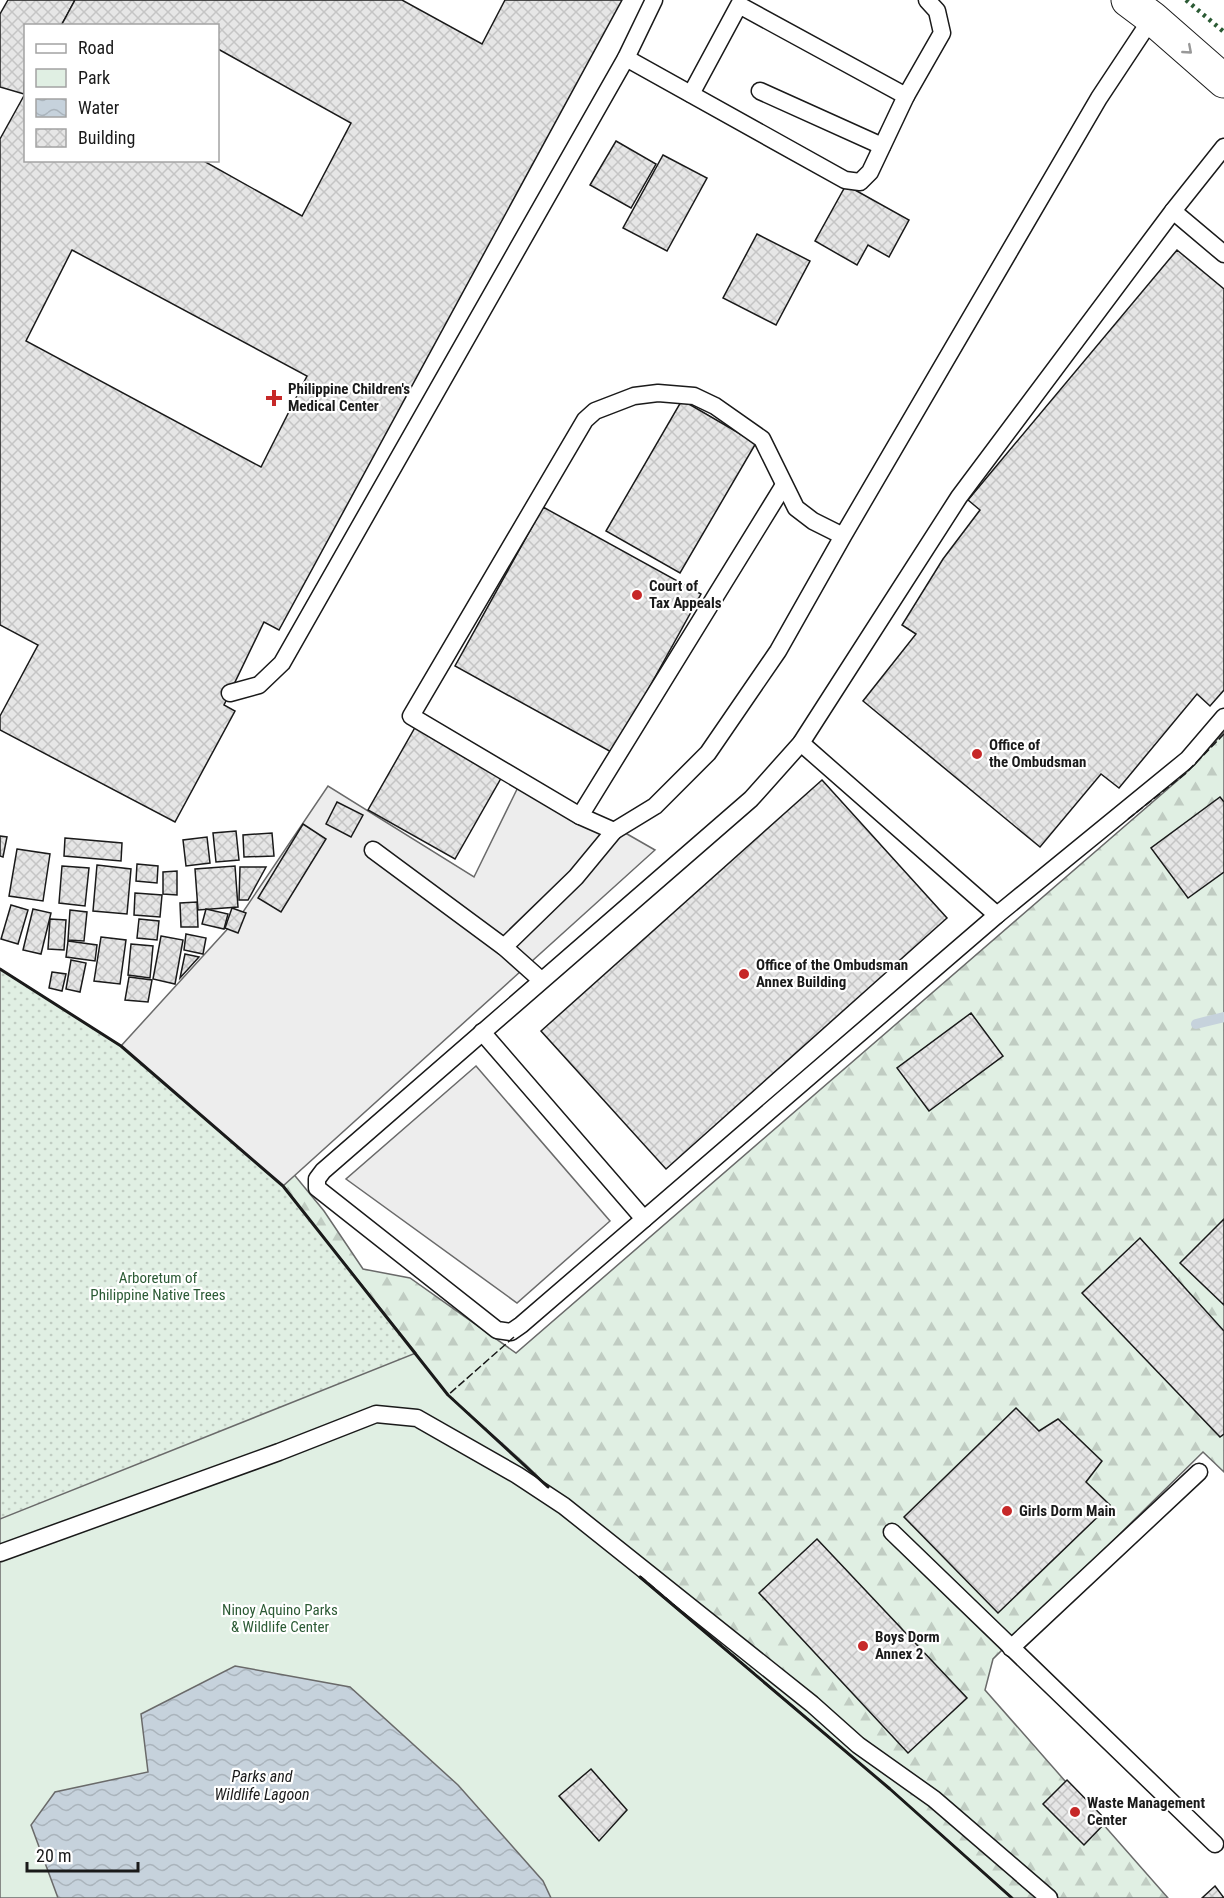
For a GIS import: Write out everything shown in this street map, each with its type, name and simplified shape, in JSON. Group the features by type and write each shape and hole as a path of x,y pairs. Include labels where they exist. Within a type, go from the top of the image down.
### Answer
{"main road":[{"path":"1140,9 1224,81"}],"lane":[{"path":"230,693 260,685 282,663 626,58 654,0"},
{"path":"626,58 845,180 860,182 870,172 906,96 942,33 937,11 927,0"},
{"path":"691,94 740,3 906,96"},
{"path":"504,947 576,877 614,831 655,806 708,753 778,651 1099,98 1140,9"},
{"path":"760,91 882,147"},
{"path":"1224,147 1173,211 959,497 801,743 751,799 323,1171 317,1179 317,1188 497,1330 511,1332 998,915 1188,759 1224,717"},
{"path":"1173,211 1224,254"},
{"path":"614,831 580,816 412,718 411,714 585,420 595,411 634,396 658,393 694,396 715,406 762,439 796,508 813,521 843,536"},
{"path":"580,816 784,485"},
{"path":"801,743 998,915"},
{"path":"373,850 504,947 541,980"},
{"path":"482,1032 644,1219"},
{"path":"0,1553 279,1452 376,1414 417,1418 517,1475 564,1506 812,1704 858,1745 934,1798 1049,1898"},
{"path":"1011,1648 1199,1472"},
{"path":"892,1532 1215,1844"}],"green space":[{"path":"1224,732 1224,1472 1203,1452 993,1659 985,1690 1168,1898 0,1898 0,978 273,1149 324,1211 363,1269 410,1278 516,1353 1185,774"},
{"name":"Ninoy Aquino Parks & Wildlife Center","path":"0,969 121,1046 283,1186 448,1395 525,1464 652,1588 890,1789 1012,1898 0,1898"},
{"name":"Arboretum of Philippine Native Trees","path":"0,969 121,1046 283,1186 416,1353 0,1519"}],"shaded area":[{"path":"524,775 655,850 283,1186 121,1046 243,912 328,786 474,877"},
{"path":"476,1066 610,1221 517,1303 346,1179"}],"water":[{"name":"Parks and Wildlife Lagoon","path":"235,1666 350,1687 458,1785 543,1881 551,1898 58,1898 31,1825 55,1792 148,1772 141,1714"}],"building":[{"path":"8,0 75,0 62,24 24,24 24,94 0,87 0,14"},
{"path":"75,0 402,0 482,44 505,0 622,0 279,630 264,622 224,705 235,711 175,822 0,730 0,716 38,645 0,625 0,139 24,96 24,162 206,162 302,216 351,123 219,50 219,24 62,24","holes":["72,250 307,376 261,467 26,341"]},
{"path":"616,141 656,164 631,208 590,185"},
{"path":"663,155 707,178 667,251 623,228"},
{"path":"846,185 909,220 889,257 868,245 857,265 815,241"},
{"path":"757,234 810,261 776,325 723,298"},
{"path":"1177,250 1224,289 1224,690 1210,706 1197,694 1119,788 1101,774 1040,847 863,701 916,634 902,625 943,559 980,510 968,500"},
{"path":"682,400 756,443 680,573 606,531"},
{"path":"543,507 701,594 613,753 455,666"},
{"path":"417,724 504,773 455,859 368,810"},
{"name":"Office of the Ombudsman Annex Building","path":"822,780 947,918 666,1169 541,1031"},
{"path":"1220,797 1224,802 1224,872 1188,898 1151,848"},
{"path":"337,802 363,815 351,837 326,824"},
{"path":"303,824 326,839 281,912 258,898"},
{"path":"236,831 239,860 216,862 213,833"},
{"path":"272,833 274,856 244,857 243,835"},
{"path":"0,836 7,837 3,857 0,856"},
{"path":"207,837 210,863 186,866 183,840"},
{"path":"65,838 122,843 121,861 64,856"},
{"path":"17,849 50,854 43,901 9,896"},
{"path":"137,864 158,866 157,883 136,881"},
{"path":"97,865 131,869 127,914 93,911"},
{"path":"62,866 89,868 85,906 59,903"},
{"path":"235,866 238,907 198,910 195,869"},
{"path":"240,867 266,867 248,900 239,900"},
{"path":"177,871 177,895 163,894 163,872"},
{"path":"135,893 162,895 160,917 134,915"},
{"path":"197,902 198,927 181,927 180,903"},
{"path":"11,905 28,910 18,944 1,939"},
{"path":"232,908 246,913 238,933 225,928"},
{"path":"33,909 51,913 41,954 23,950"},
{"path":"206,909 228,914 224,929 202,924"},
{"path":"70,910 87,912 84,941 68,940"},
{"path":"50,919 66,920 64,950 48,949"},
{"path":"139,919 159,921 157,940 137,938"},
{"path":"186,934 206,938 203,954 184,950"},
{"path":"161,936 183,940 175,984 153,979"},
{"path":"101,937 126,940 120,984 94,981"},
{"path":"68,941 97,945 95,961 66,957"},
{"path":"131,944 153,946 150,978 128,975"},
{"path":"185,954 199,957 180,978"},
{"path":"71,960 86,963 80,992 66,989"},
{"path":"52,972 66,974 62,991 49,988"},
{"path":"129,977 152,980 148,1002 125,1000"},
{"path":"971,1013 1003,1056 929,1111 897,1068"},
{"path":"1224,1219 1224,1305 1180,1263"},
{"path":"1140,1238 1224,1331 1224,1434 1220,1437 1082,1293"},
{"name":"Girls Dorm Main","path":"1016,1408 1039,1431 1058,1419 1102,1461 1086,1482 1110,1505 998,1613 904,1517"},
{"name":"Boys Dorm Annex 2","path":"817,1539 967,1698 908,1753 759,1593"},
{"path":"591,1769 627,1810 599,1841 559,1796"},
{"name":"Waste Management Center","path":"1067,1780 1107,1821 1084,1845 1043,1804"},
{"path":"1215,1886 1224,1898 1202,1898"}],"waterway":[{"path":"1196,1024 1224,1017"}],"hedge":[{"path":"1186,0 1224,32"}],"fence":[{"path":"1128,819 1185,774 1224,734"},
{"path":"514,1337 448,1395 547,1486"},
{"path":"640,1576 890,1789 1012,1898"}],"wall":[{"path":"0,969 121,1046 283,1186 448,1395 548,1487"},
{"path":"640,1577 890,1789 1012,1898"}],"place":[{"name":"Philippine Children's Medical Center","path":"274,398"},
{"name":"Court of Tax Appeals","path":"637,595"},
{"name":"Office of the Ombudsman","path":"977,754"},
{"name":"Office of the Ombudsman Annex Building","path":"744,974"},
{"name":"Girls Dorm Main","path":"1007,1511"},
{"name":"Boys Dorm Annex 2","path":"863,1646"},
{"name":"Waste Management Center","path":"1075,1812"}]}
